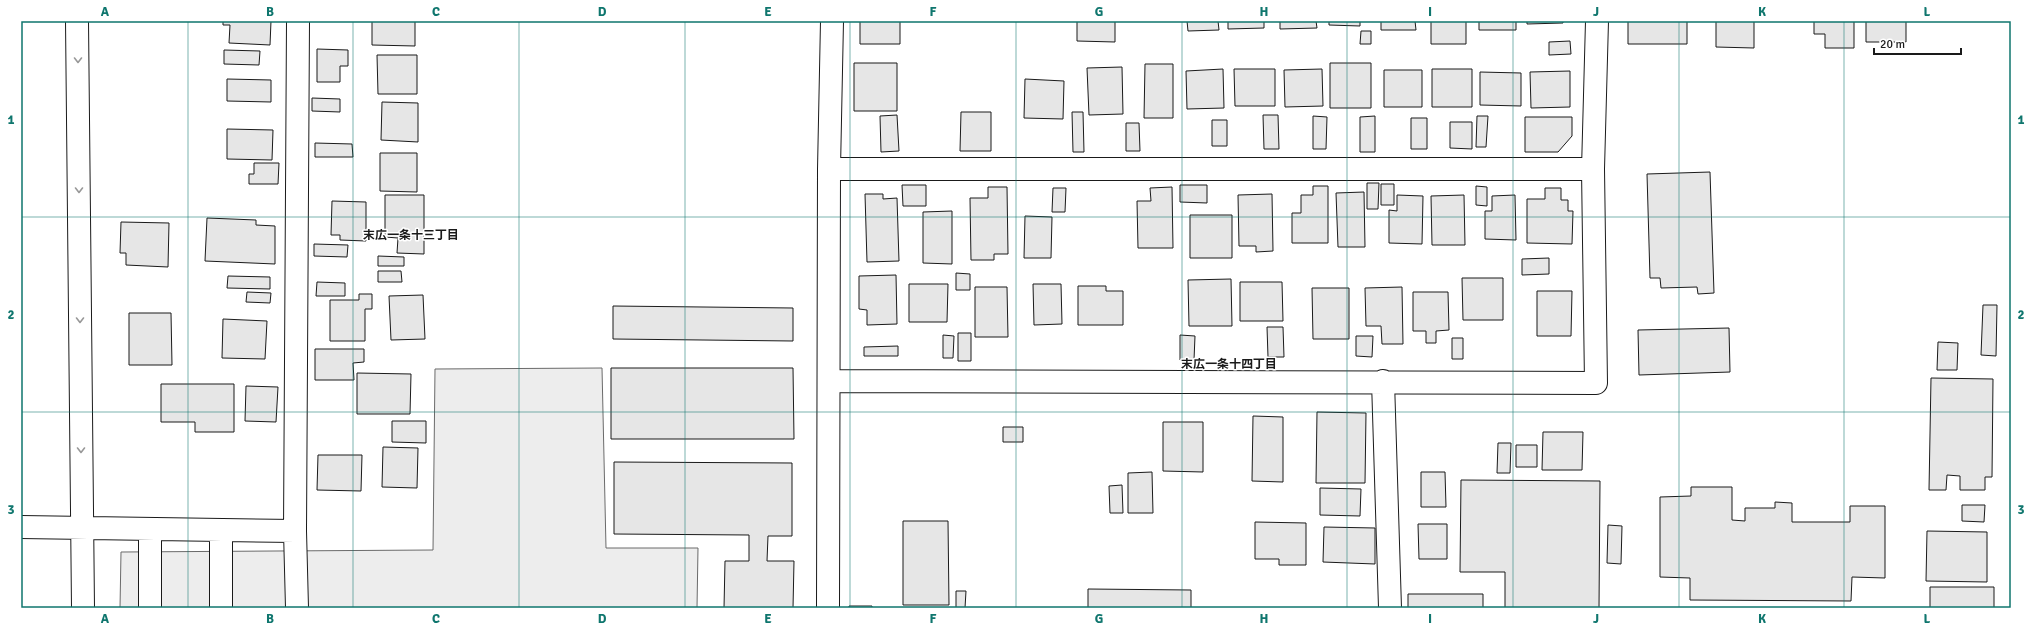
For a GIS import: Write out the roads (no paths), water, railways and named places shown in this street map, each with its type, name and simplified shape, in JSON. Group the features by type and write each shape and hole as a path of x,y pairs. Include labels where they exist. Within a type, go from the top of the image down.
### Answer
{"street":[{"path":"77,21 83,608"},
{"path":"297,608 295,531 298,21"},
{"path":"828,608 829,168 832,21"},
{"path":"829,381 1383,381 1596,383 1593,169 1597,21"},
{"path":"829,168 1593,169"},
{"path":"1383,381 1390,608"},
{"path":"21,527 295,531"},
{"path":"150,529 150,608"},
{"path":"220,530 221,608"}],"district":[{"name":"末広一条十三丁目","path":"411,235"},
{"name":"末広一条十四丁目","path":"1229,364"}]}
